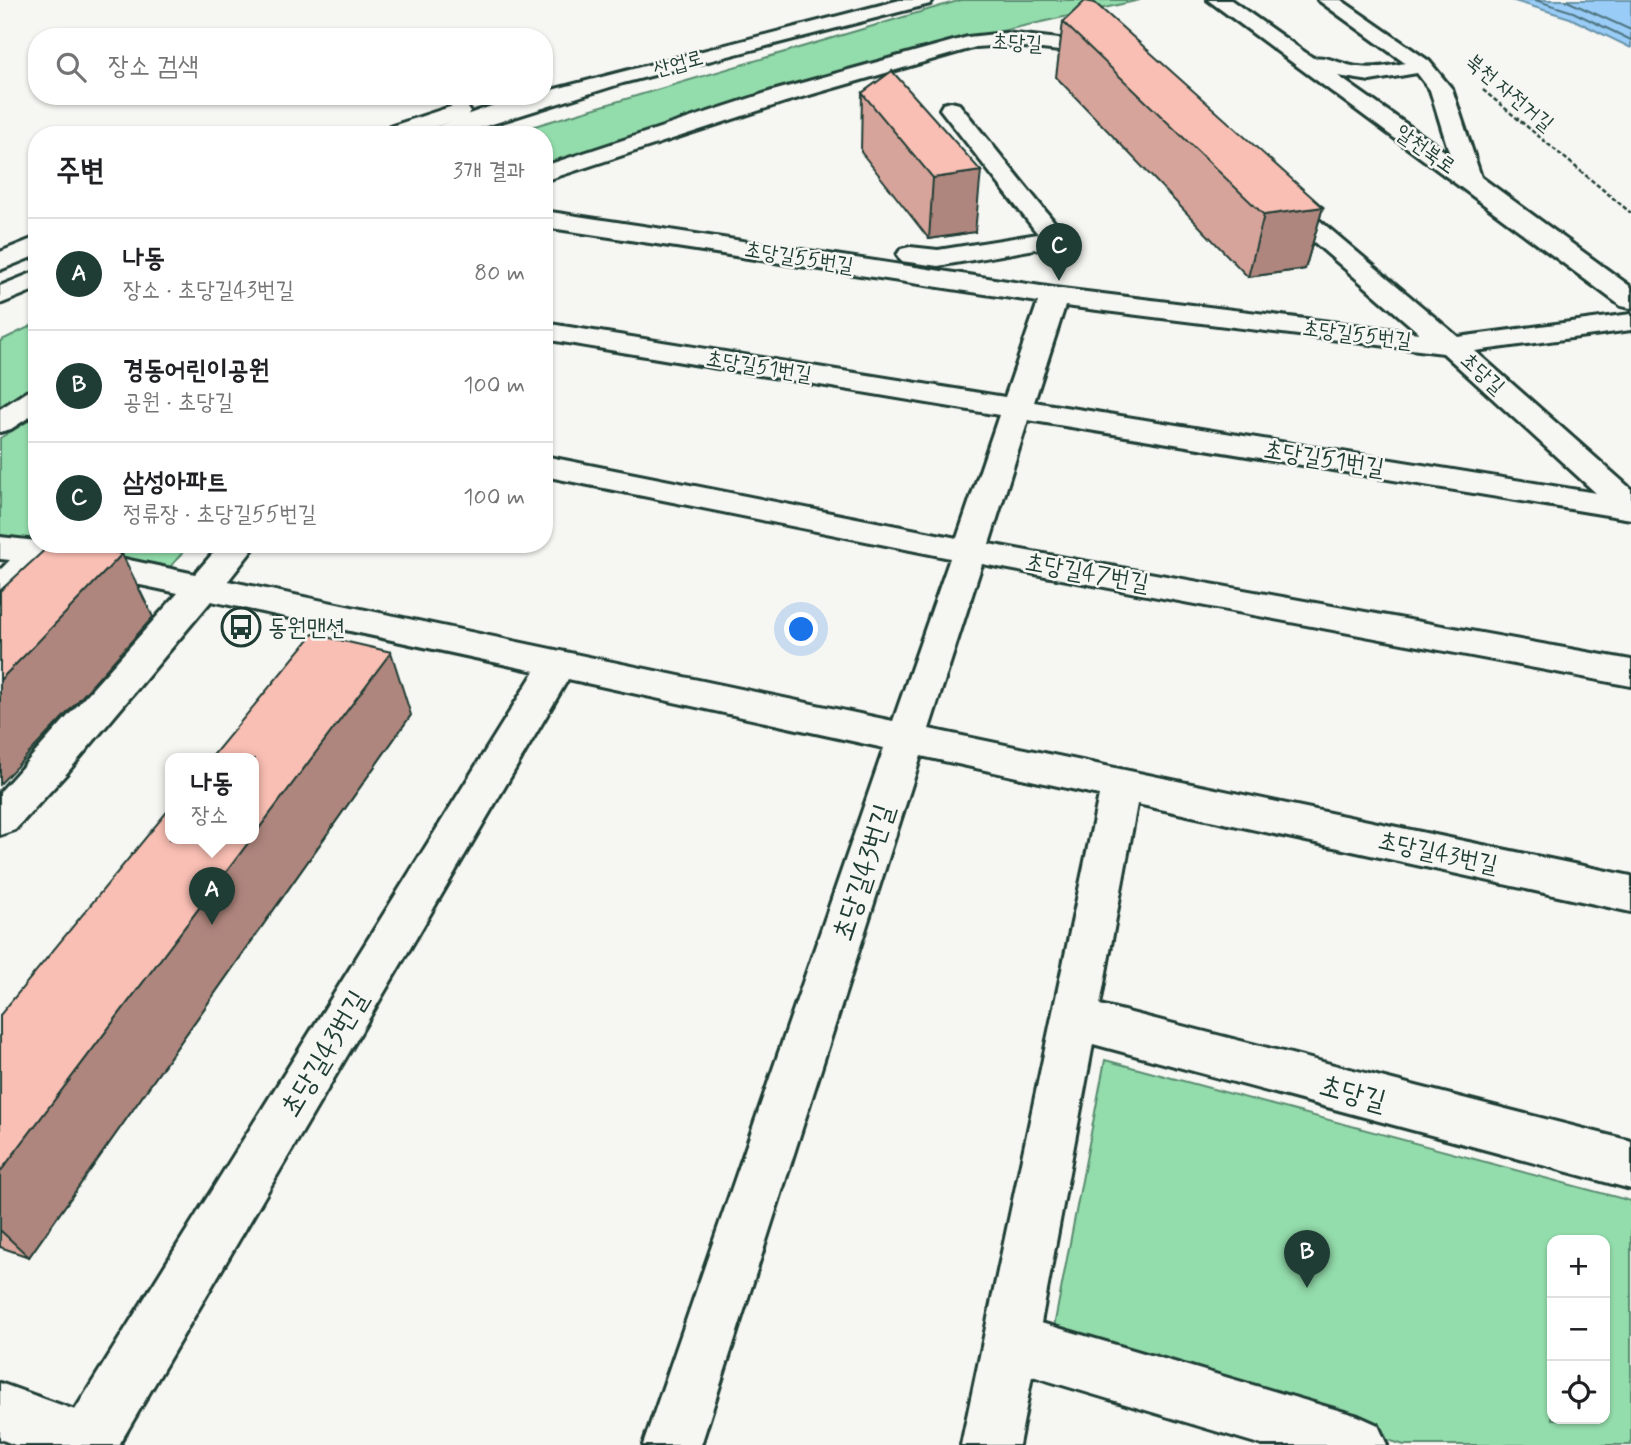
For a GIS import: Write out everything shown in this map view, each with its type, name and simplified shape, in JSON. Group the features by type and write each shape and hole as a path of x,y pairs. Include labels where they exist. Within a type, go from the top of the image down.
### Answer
{"street":[{"name":"산업로","path":"553,84 874,0"},
{"name":"산업로","path":"553,97 683,61 923,0"},
{"name":"알천북로","path":"1218,0 1470,180 1631,300"},
{"path":"1328,0 1422,65 1441,89 1470,180"},
{"path":"761,29 783,17"},
{"name":"초당길","path":"553,171 777,97 975,41 1005,39 1114,51 1133,68"},
{"path":"1291,53 1360,76 1383,76 1422,65"},
{"path":"1408,89 1416,80 1422,65"},
{"path":"1362,103 1388,99"},
{"path":"416,126 480,105"},
{"name":"산업로","path":"463,126 529,105"},
{"path":"870,268 883,252 938,258 1055,239 951,109"},
{"name":"초당길","path":"1263,185 1452,346 1631,508"},
{"name":"초당길55번길","path":"553,220 1054,296 1452,346"},
{"path":"0,262 28,249"},
{"path":"0,296 28,283"},
{"path":"907,738 1054,296"},
{"path":"0,314 28,301"},
{"path":"1452,346 1631,322"},
{"name":"초당길51번길","path":"553,332 1631,508"},
{"path":"0,423 28,404"},
{"name":"초당길47번길","path":"553,468 969,551 1631,673"},
{"name":"초당길43번길","path":"0,548 28,551"},
{"path":"0,590 38,553"},
{"name":"초당길43번길","path":"44,553 1631,894"},
{"path":"0,819 52,763 232,553"},
{"name":"초당길43번길","path":"88,1444 558,664"},
{"name":"초당길43번길","path":"672,1445 907,738"},
{"path":"990,1445 1121,785"},
{"name":"초당길","path":"1075,1019 1631,1165"},
{"path":"1011,1342 1358,1445"},
{"path":"0,1411 88,1444"}],"path":[{"name":"북천 자전거길","path":"1477,85 1631,213"}],"green space":[{"path":"961,0 1140,0 975,37 553,165 553,126 534,126"},
{"path":"28,327 28,397 0,414 0,341"},
{"path":"28,421 28,542 0,535 0,438"},
{"path":"76,553 182,553 164,574"},
{"path":"1105,1060 1631,1201 1631,1445 1404,1445 1052,1337"}],"water":[{"path":"1511,0 1631,0 1631,48 1570,18"}],"building":[{"path":"1085,1 1095,3 1323,207 1264,215 1063,22"},
{"path":"892,71 981,171 933,178 862,93"},
{"path":"41,553 122,554 0,680 0,591"},
{"path":"313,634 391,652 259,828 259,753 215,753"},
{"path":"165,814 165,844 247,844 0,1172 0,1015"}],"place":[{"name":"삼성아파트","path":"1059,281"},
{"name":"동원맨션","path":"241,627"},
{"name":"나동","path":"212,925"},
{"name":"경동어린이공원","path":"1307,1288"}]}
